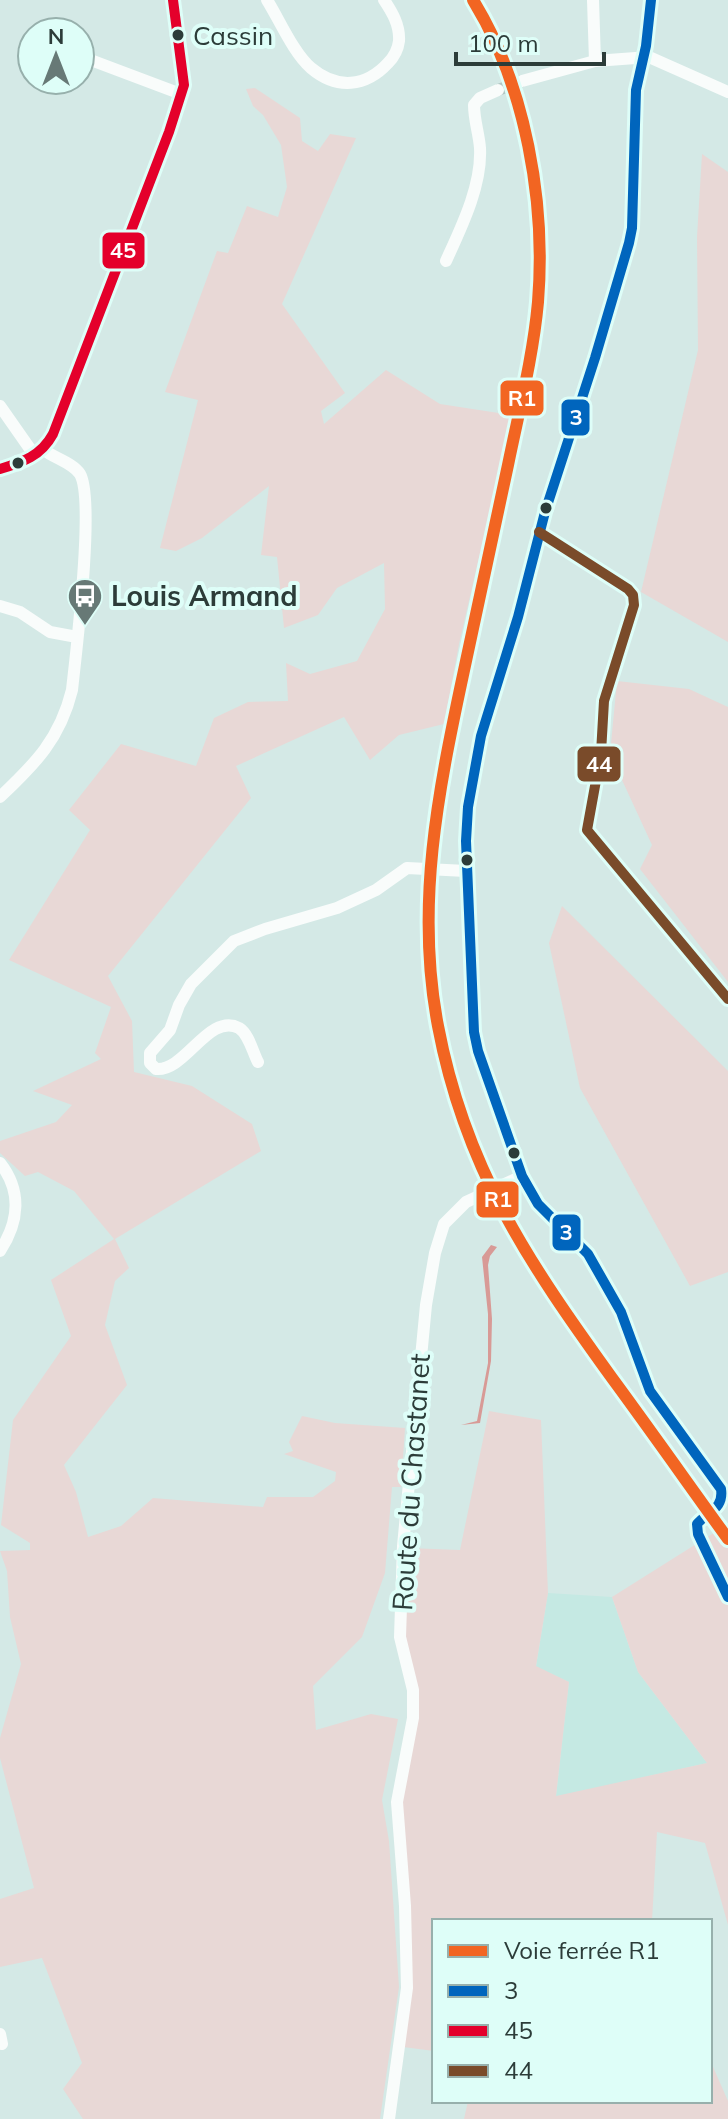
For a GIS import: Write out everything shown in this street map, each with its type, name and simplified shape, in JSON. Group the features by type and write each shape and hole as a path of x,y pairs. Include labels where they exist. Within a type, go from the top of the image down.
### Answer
{"street":[{"path":"0,469 40,453 53,434 169,132 184,85 173,0"},
{"path":"267,0 309,67 339,83 361,83 379,73 393,57 399,41 395,17 384,0"},
{"path":"593,0 595,61"},
{"path":"651,0 636,90 629,243 539,532 518,617 481,736 468,807 466,871 474,1032 522,1176 538,1204 588,1254 621,1312 650,1391 721,1489 719,1506 697,1524 698,1534 728,1597"},
{"path":"522,81 595,61 649,57 728,92"},
{"path":"96,62 181,94"},
{"path":"446,261 462,225 477,174 480,150 474,105 480,98 498,90"},
{"path":"0,406 40,453 77,470 83,485 87,532 66,715 38,762 0,797"},
{"path":"539,532 633,595 634,605 604,701 601,753 587,830 728,999"},
{"path":"0,606 20,612 50,632 77,637"},
{"path":"258,1062 245,1035 238,1028 227,1026 198,1040 178,1062 165,1070 156,1069 150,1063 150,1053 170,1030 191,984 234,941 337,908 376,890 407,868 466,871"},
{"path":"0,1163 16,1189 15,1209 0,1251"},
{"name":"Route du Chastanet","path":"389,2119 407,1988 405,1906 397,1802 413,1718 413,1690 400,1637 403,1546 426,1305 435,1253 444,1224 466,1202 522,1176"}],"shaded area":[{"path":"255,88 300,118 302,141 318,151 330,134 356,138 282,304 345,393 321,411 324,424 386,370 440,404 512,415 459,644 444,724 399,735 370,760 344,717 236,766 251,798 108,976 132,1021 134,1072 192,1086 252,1124 261,1151 115,1239 129,1268 115,1281 105,1325 127,1385 64,1465 76,1492 88,1537 121,1526 153,1498 263,1507 267,1497 313,1497 335,1481 336,1472 284,1454 293,1451 289,1442 302,1416 335,1423 405,1428 401,1487 392,1487 385,1573 362,1637 313,1686 316,1730 371,1714 398,1719 382,1800 389,1841 399,1987 380,2119 83,2119 63,2089 82,2063 42,1958 0,1967 0,1899 34,1888 0,1758 0,1738 21,1664 10,1617 7,1571 0,1551 30,1550 30,1543 1,1525 13,1420 71,1336 51,1280 114,1239 74,1191 38,1172 25,1176 0,1153 0,1141 56,1122 72,1105 33,1091 101,1059 95,1053 111,1007 9,960 90,830 69,810 121,744 196,766 214,718 248,702 288,701 286,663 310,674 357,661 385,609 384,563 337,588 318,615 284,628 277,557 261,555 269,486 202,538 176,551 160,548 198,400 165,392 217,251 228,253 247,206 278,217 287,187 281,145 263,115 253,106 246,89"},
{"path":"702,154 728,172 728,642 641,592 698,350 697,237"},
{"path":"617,681 689,689 728,707 728,982 640,869 652,845 610,754"},
{"path":"562,906 728,1071 728,1272 690,1286 580,1088 549,943"},
{"path":"491,1245 497,1247 488,1265 491,1361 480,1423 461,1425 477,1421 488,1363 488,1314 482,1257"},
{"path":"489,1411 541,1420 548,1593 536,1666 569,1682 556,1796 707,1763 638,1672 612,1597 728,1524 728,1925 705,1843 657,1832 652,1919 432,1919 432,2051 403,2047 400,1817 416,1717 404,1630 407,1548 460,1550"},
{"path":"548,1593 612,1597 638,1672 707,1763 556,1797 569,1682 536,1667"},
{"path":"712,2065 728,2101 728,2119 464,2119 468,2103 712,2103"}],"tunnel":[{"path":"498,90 522,81"}],"rail line":[{"name":"R1","path":"473,0 507,70 519,107 535,186 540,264 536,323 529,364 454,719 432,849 429,937 431,981 438,1026 465,1125 504,1212 582,1336 728,1539"}],"transit line":[{"name":"45","path":"0,469 31,457 43,448 53,434 169,132 184,85 173,0"},
{"name":"3","path":"651,0 646,46 636,90 629,243 545,512 518,617 481,736 468,807 466,841 474,1032 522,1176 538,1204 588,1254 621,1312 650,1391 721,1489 718,1505 697,1524 698,1534 728,1597"},
{"name":"44","path":"539,532 633,595 634,605 604,701 601,753 587,830 728,999"}],"place":[{"name":"Cassin","path":"178,35"},
{"name":"Louis Armand","path":"85,627"}]}
